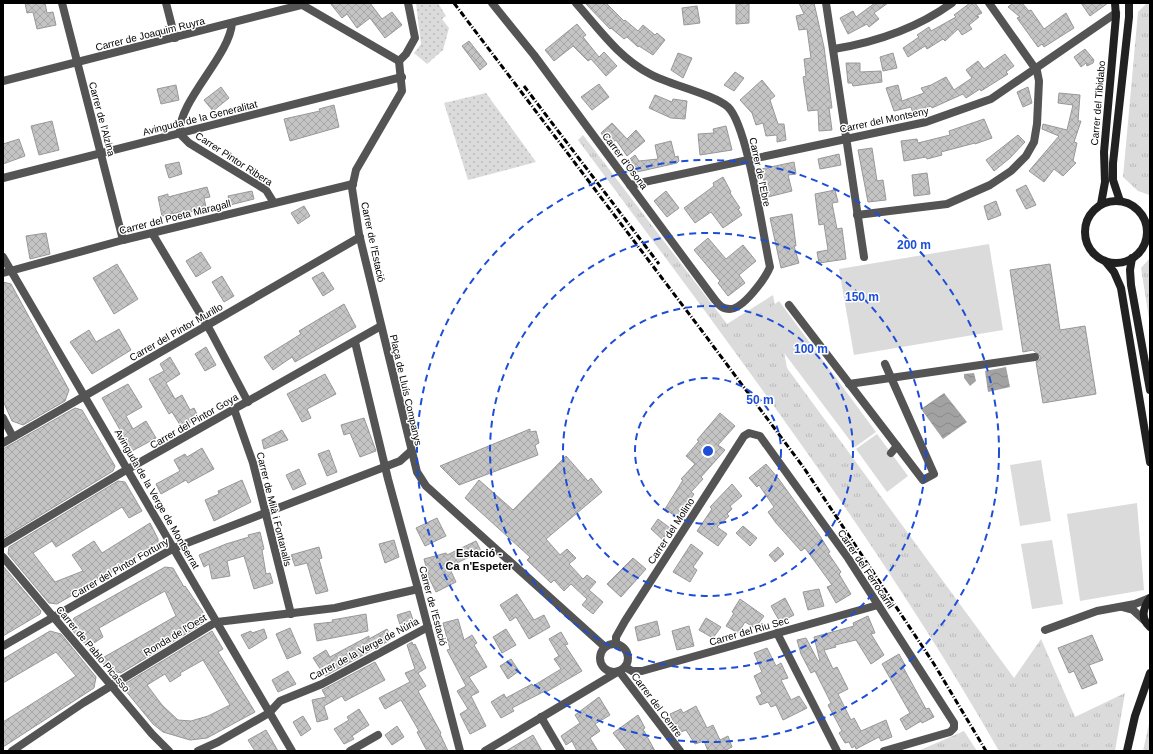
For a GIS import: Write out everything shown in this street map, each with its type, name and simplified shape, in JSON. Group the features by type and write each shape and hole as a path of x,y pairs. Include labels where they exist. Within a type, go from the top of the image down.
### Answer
{"street":[{"name":"Carrer de l'Alzina","path":"62,3 123,240"},
{"path":"166,3 175,38"},
{"path":"300,4 399,61 406,54 415,38 408,3"},
{"name":"Carrer d'Osona","path":"492,3 512,27 721,307"},
{"name":"Carrer de l'Ebre","path":"576,3 625,58 650,74 680,88 707,96 728,107 738,121 746,146 770,268 759,287 736,307 729,309 721,307"},
{"path":"826,3 848,138 857,216 864,257"},
{"path":"834,49 891,36 917,25 952,3"},
{"path":"857,216 947,204 990,185 1011,171 1026,156 1034,142 1037,124 1039,81 1035,67 989,3"},
{"name":"Carrer del Tibidabo","path":"1102,204 1105,182 1104,152 1116,13 1115,3"},
{"path":"1120,201 1114,186 1113,164 1129,17 1129,3"},
{"name":"Carrer de Joaquim Ruyra","path":"3,81 175,38 300,4"},
{"name":"Carrer del Montseny","path":"630,185 926,122 975,106 991,99 1035,67 1116,13"},
{"path":"180,134 183,115 228,38 232,23"},
{"name":"Carrer de l'Estació","path":"381,326 360,237 352,188 356,170 402,91 402,77 399,61"},
{"name":"Avinguda de la Generalitat","path":"3,178 402,77"},
{"name":"Carrer Pintor Ribera","path":"180,134 189,143 266,190 274,204"},
{"name":"Carrer del Poeta Maragall","path":"7,272 123,240 353,184"},
{"path":"1120,201 1135,208 1148,222 1146,241 1138,253 1132,258 1118,263 1105,261 1098,258 1089,247 1085,231 1090,215 1102,204 1120,201"},
{"path":"152,233 207,326 248,402"},
{"name":"Carrer del Pintor Murillo","path":"3,443 360,237"},
{"name":"Avinguda de la Verge de Montserrat","path":"3,257 7,272 86,396 292,751"},
{"path":"1132,258 1130,270 1131,285 1150,390"},
{"path":"1105,261 1114,272 1121,288 1150,462"},
{"path":"789,305 819,350 849,384 870,417 897,446 923,480 934,474 886,364"},
{"name":"Plaça de Lluís Companys","path":"355,342 381,326 412,451 400,461 386,466"},
{"path":"355,342 386,466"},
{"name":"Carrer del Pintor Goya","path":"3,544 128,470 355,342"},
{"path":"849,384 1034,357"},
{"name":"Carrer de Milà i Fontanalls","path":"234,410 248,447 291,614"},
{"path":"3,418 13,437"},
{"name":"Carrer del Ferrocarril","path":"749,433 760,436 767,444 848,558 954,723 954,728 950,732 884,751"},
{"name":"Carrer del Molino","path":"616,644 616,637 625,621 744,436 749,433"},
{"path":"891,452 897,446"},
{"path":"412,451 417,472 426,486 605,647"},
{"name":"Carrer de l'Estació","path":"386,466 460,751"},
{"name":"Carrer del Pintor Fortuny","path":"3,646 174,548 386,466"},
{"name":"Carrer de Pablo Picasso","path":"3,557 152,734 169,751"},
{"name":"Ronda de l'Oest","path":"12,751 111,686 217,622 335,608 418,589"},
{"path":"1045,630 1097,611 1121,607 1150,598"},
{"path":"1150,598 1144,607 1150,635"},
{"name":"Carrer del Riu Sec","path":"622,669 642,671 878,605"},
{"path":"1121,607 1133,610 1147,624"},
{"name":"Carrer de la Verge de Núria","path":"269,713 280,700 322,684 428,627"},
{"path":"777,634 837,751"},
{"path":"485,751 622,669 629,659 626,649 616,644 605,647 600,656 603,666 601,679 598,682"},
{"path":"603,666 611,672 622,669"},
{"name":"Carrer del Centre","path":"622,669 680,751"},
{"path":"1127,751 1134,716 1150,673"},
{"path":"198,751 218,742 269,713"},
{"path":"541,717 561,751"},
{"path":"350,751 378,735"}],"green space":[{"path":"416,3 438,3 446,16 442,19 449,28 443,50 427,64 414,53 421,44"},
{"path":"1147,3 1150,3 1150,195 1138,191 1123,177 1138,12"},
{"path":"486,93 536,162 468,180 444,103"},
{"path":"583,135 727,324 773,295 787,368 1014,678 1041,639 1075,717 1125,693 1115,751 999,751 952,671 851,516 743,363 578,140"},
{"path":"989,244 1003,330 854,355 839,269"},
{"path":"1150,258 1150,325 1141,268"},
{"path":"779,301 876,432 855,447 757,317"},
{"path":"877,434 908,476 887,492 856,449"},
{"path":"1041,460 1051,521 1020,526 1010,465"},
{"path":"1137,503 1144,590 1080,601 1067,514"},
{"path":"1052,540 1063,604 1032,609 1021,544"},
{"path":"1150,719 1150,751 1143,751"},
{"path":"964,731 977,751 918,751"}],"water":[{"path":"1006,367 1010,387 988,392 985,371"},
{"path":"974,373 976,381 970,386 964,378 964,374"},
{"path":"944,393 967,422 943,439 921,409"}],"building":[{"path":"25,3 45,3 47,13 53,12 56,25 37,29 33,12 27,13"},
{"path":"330,3 370,3 382,19 392,12 402,25 385,38 370,18 357,28 347,14 342,18"},
{"path":"585,3 606,3 624,21 625,20 638,31 643,25 655,35 657,33 665,40 653,55 639,46 638,47 627,37 624,39 611,28 610,29"},
{"path":"736,3 749,3 749,23 736,24"},
{"path":"799,3 814,3 824,47 832,108 829,108 832,130 819,131 818,110 808,111 803,77 806,76 804,59 811,58 807,29 799,30 796,16 804,14"},
{"path":"875,3 888,3 874,13 879,19 869,27 867,24 848,34 840,18 853,11 856,17"},
{"path":"970,3 975,3 982,13 976,16 979,17 969,25 972,29 962,35 958,29 945,41 943,39 927,49 925,46 908,57 903,48 919,37 917,35 929,27 931,31 956,17 954,15"},
{"path":"1013,3 1022,3 1029,11 1031,10 1044,29 1066,13 1074,28 1044,47 1042,44 1038,47 1017,18 1020,17 1008,7"},
{"path":"1081,3 1108,3 1090,16"},
{"path":"697,6 700,23 684,25 682,8"},
{"path":"577,24 586,35 583,37 599,57 604,52 617,66 606,76 591,59 588,61 573,46 554,61 545,50"},
{"path":"469,41 487,64 480,70 462,46"},
{"path":"1085,49 1094,60 1093,63 1087,66 1086,63 1081,67 1074,57"},
{"path":"678,53 692,58 683,78 671,70"},
{"path":"893,53 897,68 883,71 880,57"},
{"path":"1005,54 1014,66 1006,72 1008,74 981,91 980,89 966,98 963,94 932,108 931,106 913,113 911,107 894,111 886,88 898,85 902,101 924,93 921,88 931,85 946,77 954,90 972,78 966,70 978,61 984,69"},
{"path":"846,63 860,63 860,72 881,71 882,82 853,86 852,83 848,83"},
{"path":"735,72 744,78 734,91 724,85"},
{"path":"762,80 775,96 770,100 778,124 784,124 786,140 777,142 777,135 766,136 763,123 756,125 752,113 740,100"},
{"path":"599,84 609,97 592,110 581,97"},
{"path":"176,85 179,100 161,104 157,89"},
{"path":"221,87 229,98 213,111 204,100"},
{"path":"1028,87 1032,103 1023,107 1017,92"},
{"path":"1059,93 1080,95 1078,121 1081,121 1074,142 1077,143 1073,161 1076,163 1063,176 1054,169 1044,182 1029,171 1059,136 1042,129 1043,124 1067,130 1073,105 1058,103"},
{"path":"655,95 672,102 673,99 687,101 685,119 671,118 649,108"},
{"path":"334,105 339,127 290,141 284,119 320,111 319,109"},
{"path":"984,119 992,138 975,144 941,152 942,155 927,159 926,157 904,161 901,141 917,139 918,143 950,135 949,131"},
{"path":"52,121 59,150 39,155 31,126"},
{"path":"612,123 627,139 636,130 645,141 627,156 616,140 609,144 601,133"},
{"path":"726,126 732,150 700,155 698,134 714,133 713,129"},
{"path":"1018,135 1025,142 1010,158 994,171 986,160"},
{"path":"19,139 25,156 3,164 3,144"},
{"path":"671,141 675,157 678,156 679,161 677,163 637,172 630,171 625,163 635,155 639,161 658,159 655,145"},
{"path":"872,148 877,181 883,180 886,200 868,202 858,150"},
{"path":"839,154 841,165 820,169 818,159"},
{"path":"179,162 182,174 169,178 165,165"},
{"path":"794,162 796,174 788,175 792,191 768,197 761,169"},
{"path":"927,173 930,194 914,196 912,175"},
{"path":"723,177 731,192 730,193 740,208 738,209 742,215 723,228 711,212 695,223 684,208 714,186 713,183"},
{"path":"1026,185 1036,205 1026,209 1016,190"},
{"path":"207,187 210,197 204,198 206,207 181,215 180,212 162,216 158,197 168,194 168,197"},
{"path":"835,190 838,202 832,203 837,229 842,228 846,259 819,263 817,252 828,250 824,224 819,225 815,194"},
{"path":"252,191 254,199 230,205 228,196"},
{"path":"666,191 679,208 667,217 654,201"},
{"path":"996,201 1001,215 988,220 984,206"},
{"path":"304,206 310,216 298,224 291,213"},
{"path":"792,214 796,246 794,246 799,263 781,268 770,218"},
{"path":"46,233 50,254 30,259 26,236"},
{"path":"708,238 726,259 743,245 756,261 739,275 745,283 728,296 718,283 720,281 694,250"},
{"path":"201,252 211,268 196,277 186,261"},
{"path":"117,264 138,299 114,314 93,278"},
{"path":"1050,264 1060,330 1085,326 1096,394 1043,403 1036,362 1040,359 1040,356 1033,350 1023,352 1010,270"},
{"path":"323,272 334,289 323,296 312,278"},
{"path":"222,276 234,296 224,302 212,282"},
{"path":"3,282 11,284 69,390 65,401 23,425 12,421 3,401"},
{"path":"344,304 356,327 295,362 292,357 273,370 264,357 301,334 299,331"},
{"path":"119,329 131,350 92,374 70,342 89,330 96,342"},
{"path":"206,347 216,365 205,371 195,354"},
{"path":"170,357 180,374 166,383 175,399 182,395 190,410 194,408 199,418 182,428 172,412 169,414 149,379 164,371 160,364"},
{"path":"325,374 336,394 307,409 311,418 302,422 287,394"},
{"path":"128,384 142,407 126,416 133,429 146,421 156,438 132,451 102,398"},
{"path":"75,408 82,410 115,466 113,471 3,538 3,449"},
{"path":"720,413 735,426 718,445 725,450 701,477 703,479 691,492 694,494 678,518 665,509 683,480 681,479 695,464 686,456 699,441 697,440"},
{"path":"364,418 376,451 360,457 350,433 344,435 341,425"},
{"path":"530,429 530,432 536,431 539,443 535,445 538,455 459,485 440,466"},
{"path":"282,430 288,440 264,449 262,440"},
{"path":"202,448 214,469 188,483 186,480 161,494 156,484 180,471 174,460 185,454 187,457"},
{"path":"329,450 337,472 327,476 318,454"},
{"path":"566,456 588,481 591,478 602,492 546,539 560,555 567,549 576,558 569,564 583,579 587,575 596,582 589,590 603,602 593,614 582,605 587,599 571,584 564,591 554,580 551,583 527,560 530,557 465,498 479,480 513,510"},
{"path":"766,464 778,478 820,536 830,552 828,553 841,572 839,574 851,594 836,603 827,587 832,585 805,548 801,551 776,523 768,512 774,507 759,485 757,487 749,478"},
{"path":"299,469 306,484 293,490 286,475"},
{"path":"242,480 251,502 214,521 205,500 219,494 218,491"},
{"path":"118,481 125,482 142,511 129,518 122,507 56,547 52,541 33,553 55,582 83,571 72,555 94,541 102,553 150,523 158,539 158,545 57,604 49,603 8,554 9,547"},
{"path":"732,484 742,496 730,506 732,509 727,514 729,516 717,527 727,534 718,546 697,531 712,509 710,507"},
{"path":"437,518 446,536 425,546 416,528"},
{"path":"658,519 670,528 663,540 651,529"},
{"path":"743,526 757,538 750,546 736,533"},
{"path":"260,532 264,549 262,550 266,574 270,573 273,583 254,589 244,556 227,561 230,576 212,579 209,564 204,567 199,555 226,544 249,537 248,535"},
{"path":"394,540 399,557 385,563 379,544"},
{"path":"476,541 481,551 449,567 456,582 436,592 429,578 424,559 446,553 447,555"},
{"path":"691,544 703,553 693,567 697,570 690,582 673,572"},
{"path":"319,547 322,558 319,559 328,591 316,594 307,563 295,566 291,555"},
{"path":"778,547 784,554 775,562 769,555"},
{"path":"633,558 646,569 621,597 607,584"},
{"path":"3,566 41,611 40,614 3,636"},
{"path":"165,567 173,568 184,587 185,586 203,612 202,624 121,673 109,670 99,660 176,616 165,591 99,628 103,637 88,647 69,627 74,618"},
{"path":"819,589 824,606 808,610 803,592"},
{"path":"517,594 534,620 544,615 550,627 529,639 516,617 510,621 500,605"},
{"path":"785,598 794,615 780,622 771,606"},
{"path":"740,599 764,616 755,628 745,622 738,633 726,626"},
{"path":"410,611 415,626 402,631 397,615"},
{"path":"366,614 368,631 317,641 314,624 333,622 332,620"},
{"path":"868,616 875,633 871,634 884,655 871,664 856,640 835,645 836,647 824,650 833,669 837,667 848,689 838,694 851,720 854,718 861,731 886,720 892,737 881,741 879,737 856,749 855,746 852,748 849,742 845,743 839,733 842,731 828,705 831,703 815,671 811,673 801,654 797,640 806,638 818,661 820,661 814,637 854,626 853,623"},
{"path":"706,618 721,627 713,638 699,630"},
{"path":"458,619 464,640 472,635 477,643 474,645 487,667 469,677 479,692 471,696 486,726 470,734 460,714 468,709 457,691 466,686 447,650 450,649 443,623"},
{"path":"657,621 660,635 638,641 635,627"},
{"path":"689,626 694,646 677,650 672,631"},
{"path":"290,628 301,653 287,659 276,634"},
{"path":"264,629 267,638 249,649 241,635 251,631 252,633"},
{"path":"387,629 392,639 325,676 313,658 326,650 330,657 369,636 369,639"},
{"path":"506,629 516,645 502,653 493,637"},
{"path":"50,631 61,634 96,677 94,688 3,747 3,722 76,676 56,652 3,683 3,659"},
{"path":"212,631 223,649 218,652 255,712 207,738 190,740 163,732 153,724 125,690 126,683","holes":["203,660 230,705 208,716 191,721 178,720 162,705 147,685 165,674 170,682 181,675 180,673"]},
{"path":"561,632 568,644 565,645 582,671 546,692 545,691 512,708 514,711 501,718 491,702 504,694 506,698 532,684 533,686 561,669 554,659 559,656 549,639"},
{"path":"1092,635 1103,660 1089,665 1097,683 1082,689 1074,671 1069,673 1058,648"},
{"path":"412,642 413,645 415,644 426,668 418,673 426,686 418,691 441,733 440,734 448,751 427,751 417,732 419,731 401,700 385,709 379,698 410,682 405,673 415,669 407,645"},
{"path":"767,648 776,666 781,663 788,678 781,680 791,700 799,696 807,708 783,720 776,705 771,707 768,702 760,705 756,697 762,694 754,676 762,672 754,653"},
{"path":"899,654 905,665 903,667 926,709 929,708 934,717 922,723 921,721 906,730 900,719 910,713 882,664"},
{"path":"511,659 519,671 508,679 500,666"},
{"path":"375,662 385,680 345,701 342,696 324,706 328,719 317,722 312,700 326,697 322,690"},
{"path":"288,671 296,684 278,692 272,680"},
{"path":"599,697 610,715 595,724 600,731 590,738 598,751 577,751 572,741 566,745 561,736 580,723 575,715"},
{"path":"696,706 707,728 713,725 720,740 728,736 732,747 724,751 708,751 704,741 695,744 686,730 678,733 670,714 681,709 683,713"},
{"path":"359,709 369,725 352,736 354,739 344,744 334,729 349,720 347,717"},
{"path":"638,715 645,728 643,729 655,751 627,751 613,733"},
{"path":"303,716 311,729 301,736 293,722"},
{"path":"397,726 404,737 392,745 385,735"},
{"path":"266,730 278,751 255,751 248,740"},
{"path":"533,735 542,751 506,751"}],"railway":[{"path":"454,3 804,468 934,664 986,751"},
{"path":"524,86 659,264"}],"district":[{"name":"Estació - Ca n'Espeter","path":"479,559"}]}
